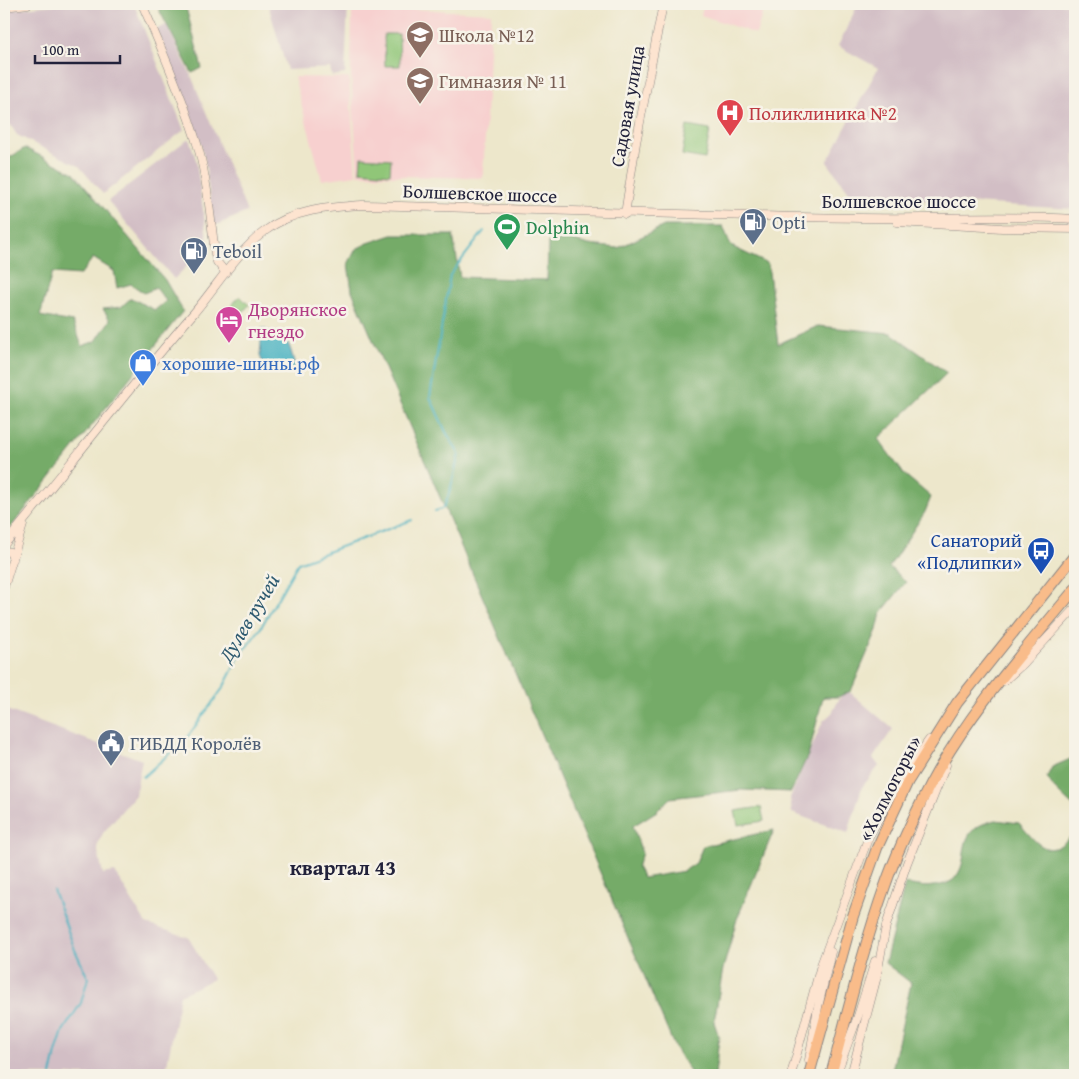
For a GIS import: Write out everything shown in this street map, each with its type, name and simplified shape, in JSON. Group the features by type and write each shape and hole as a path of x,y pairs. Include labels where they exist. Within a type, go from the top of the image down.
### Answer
{"highway":[{"name":"«Холмогоры»","path":"808,1075 853,916 877,848 908,781 946,719 1075,555"},
{"name":"«Холмогоры»","path":"832,1075 885,885 911,823 953,747 989,695 1075,590"}],"main road":[{"path":"4,7 28,4"},
{"path":"142,4 161,48 197,146 202,164 215,254 217,262 226,273"},
{"name":"Садовая улица","path":"625,214 636,143 663,4"},
{"name":"Болшевское шоссе","path":"4,545 151,362 246,250 265,230 296,215 328,208 362,205 625,214 861,218 989,216 1075,219"},
{"path":"861,218 916,224 1075,230"},
{"path":"4,587 24,521"},
{"path":"4,551 10,552 13,559"},
{"path":"989,695 1023,664 1075,608"},
{"path":"791,1075 821,965 869,836 884,808 920,751 946,719"},
{"path":"836,1075 858,1016 907,863 953,747"},
{"path":"808,1075 818,1006 839,918"},
{"path":"851,1075 876,980 886,926"}],"shaded area":[{"path":"60,4 134,4 184,130 103,194 79,166 17,135 4,115 4,10"},
{"path":"268,4 348,4 345,74 332,76 330,68 287,70"},
{"path":"704,4 765,4 756,34 701,15"},
{"path":"858,4 1075,4 1075,209 852,196 827,162 878,68 838,46"},
{"path":"352,6 491,13 483,178 358,175 351,76"},
{"path":"166,25 190,73 247,212 214,226 201,144 157,29"},
{"path":"294,77 349,78 356,175 322,180"},
{"path":"189,138 196,160 208,245 174,279 108,201"},
{"path":"844,690 852,694 893,729 873,758 879,766 862,787 848,833 792,813 790,798 823,721 832,713"},
{"path":"4,709 142,760 135,795 103,833 97,847 103,874 115,872 146,924 188,937 213,979 180,995 165,1075 4,1075"}],"green space":[{"path":"156,4 185,4 202,68 192,73"},
{"path":"384,34 399,34 400,66 385,66"},
{"path":"687,126 710,130 705,159 682,155"},
{"path":"25,148 74,173 165,280 183,311 4,536 4,161","holes":["93,258 114,271 117,288 131,284 144,293 156,288 166,301 155,310 131,298 121,307 103,309 110,320 96,341 82,346 73,322 40,316 52,273 80,275"]},
{"path":"361,157 391,159 390,174 360,171"},
{"path":"664,226 723,226 731,246 768,264 778,344 818,326 891,333 947,373 878,439 904,474 931,497 925,512 889,567 906,582 881,613 877,630 851,691 838,697 823,697 809,753 791,792 741,790 670,798 657,811 633,826 642,853 637,867 643,878 684,871 696,863 703,846 774,830 737,919 723,969 714,1022 719,1037 715,1075 692,1075 675,1048 352,291 348,264 356,249 392,235 453,235 460,277 547,280 548,242 570,240 589,245 618,248"},
{"path":"240,296 249,305 231,325 222,316"},
{"path":"1075,757 1075,808 1054,788 1047,777 1052,767"},
{"path":"761,807 764,821 738,825 735,811"},
{"path":"996,820 1019,823 1039,844 1045,848 1052,849 1066,841 1075,831 1075,1075 891,1075 911,983 885,963 905,884 930,887 947,883 954,879 960,871 965,845 973,830"}],"water":[{"path":"262,328 278,335 289,345 295,366 291,370 265,368 260,356"}],"waterway":[{"name":"Дулев ручей","path":"435,511 445,506 459,454 446,432 430,397 450,275 484,231"},
{"name":"Дулев ручей","path":"143,777 186,739 223,688 239,657 260,629 298,563 412,520"},
{"name":"Дулев ручей","path":"51,1075 63,1031 81,1003 88,978 75,950 53,890"}],"place":[{"name":"Школа №12","path":"420,59"},
{"name":"Гимназия № 11","path":"420,105"},
{"name":"Поликлиника №2","path":"730,137"},
{"name":"Opti","path":"753,246"},
{"name":"Dolphin","path":"507,251"},
{"name":"Teboil","path":"194,275"},
{"name":"Дворянское гнездо","path":"229,344"},
{"name":"хорошие-шины.рф","path":"143,387"},
{"name":"Санаторий «Подлипки»","path":"1041,575"},
{"name":"ГИБДД Королёв","path":"111,767"}],"district":[{"name":"квартал 43","path":"343,868"}]}
